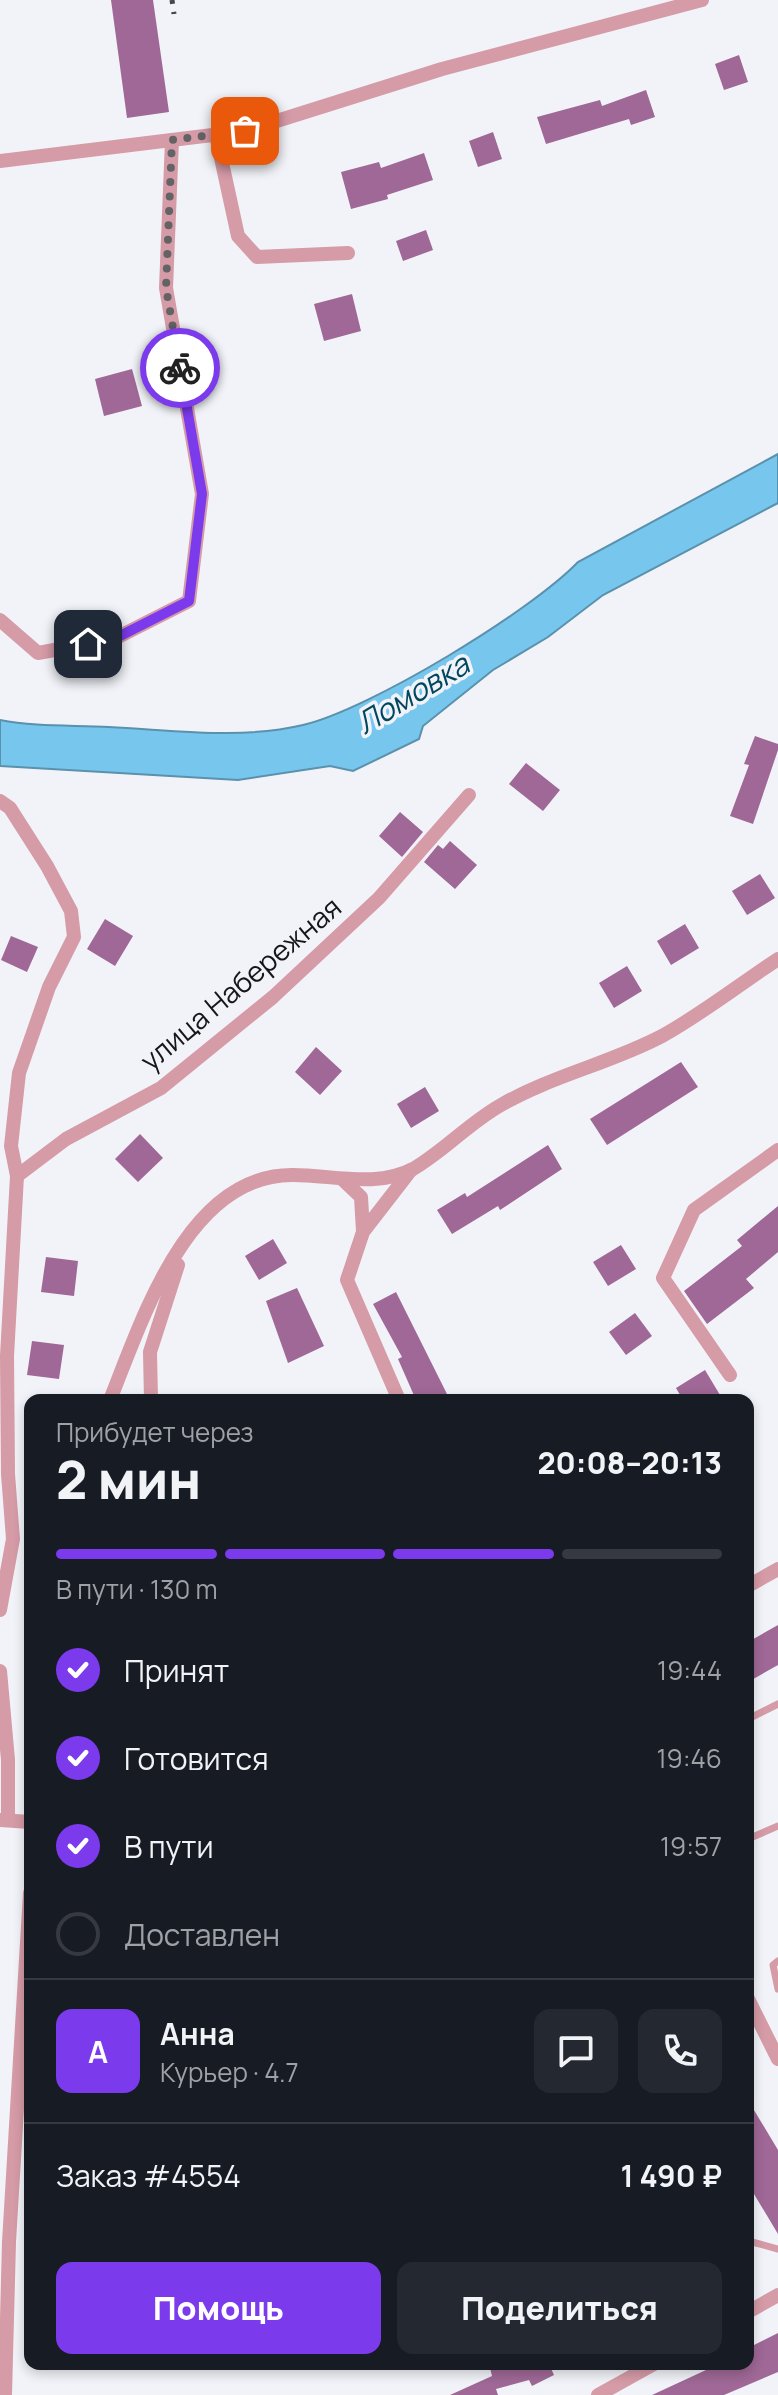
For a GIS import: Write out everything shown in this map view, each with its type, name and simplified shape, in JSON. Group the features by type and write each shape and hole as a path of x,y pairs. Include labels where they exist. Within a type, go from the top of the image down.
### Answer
{"street":[{"path":"0,161 245,131 442,69 702,0"},
{"path":"216,135 238,236 257,257 348,253"},
{"path":"0,620 38,653 114,639 189,601 202,494 166,288 172,140"},
{"name":"улица Набережная","path":"17,1176 66,1139 161,1088 273,997 379,898 469,795"},
{"path":"0,801 10,808 47,866 71,911 74,937 49,987 19,1073 11,1146 17,1176 7,1356 13,1539 0,1610"},
{"path":"396,1394 347,1280 363,1232 412,1169 501,1104 662,1036 778,959"},
{"path":"730,1375 663,1278 694,1210 778,1150"},
{"path":"112,1394 152,1298 187,1235 224,1199 254,1182 290,1175 342,1179 387,1177 412,1169"},
{"path":"342,1179 361,1197 363,1232"},
{"path":"151,1394 150,1352 187,1235"},
{"path":"13,1539 24,1536"},
{"path":"754,1583 778,1569"},
{"path":"0,1671 8,1760 4,1820 24,1822"},
{"path":"5,2395 5,2244 24,1977"},
{"path":"754,2012 778,2059"},
{"path":"754,2309 778,2295"},
{"path":"598,2395 643,2370"}],"lane":[{"path":"754,1716 778,1704"},
{"path":"754,1836 778,1826"},
{"path":"778,1961 773,1965 778,1989"},
{"path":"754,2243 778,2249"}],"water":[{"name":"Ломовка","path":"778,454 778,503 603,595 548,637 493,670 423,726 419,739 353,771 330,766 238,780 0,766 0,720 40,725 231,733 279,730 332,715 407,680 448,656 524,606 578,562"}],"building":[{"path":"111,0 153,0 169,112 127,118"},
{"path":"739,55 748,82 724,90 715,64"},
{"path":"646,90 655,117 631,125 629,119 546,144 537,117 600,100 602,106"},
{"path":"493,132 502,159 478,167 469,141"},
{"path":"424,153 433,180 387,195 388,199 351,209 341,172 379,162 381,168"},
{"path":"426,230 433,250 403,261 396,241"},
{"path":"352,294 361,331 324,341 314,304"},
{"path":"132,369 142,406 104,416 95,379"},
{"path":"755,736 778,744 778,750 753,824 730,816 749,765 744,764"},
{"path":"526,763 560,790 543,811 509,784"},
{"path":"400,812 423,832 402,857 379,836"},
{"path":"450,841 477,865 455,889 424,862 438,845 443,849"},
{"path":"760,874 775,898 747,915 732,891"},
{"path":"105,919 133,936 115,966 87,949"},
{"path":"685,924 699,948 671,965 657,941"},
{"path":"11,936 38,947 27,972 1,960"},
{"path":"627,966 642,991 614,1008 599,983"},
{"path":"316,1047 342,1071 320,1095 295,1072"},
{"path":"681,1062 698,1087 607,1145 590,1119"},
{"path":"425,1087 439,1111 411,1128 397,1104"},
{"path":"140,1134 163,1158 138,1182 115,1159"},
{"path":"548,1145 562,1169 500,1210 498,1206 452,1234 437,1210 465,1193 467,1197"},
{"path":"778,1206 778,1252 746,1279 754,1288 707,1324 684,1291 742,1246 737,1240"},
{"path":"273,1239 287,1263 259,1280 245,1256"},
{"path":"621,1245 636,1269 608,1286 593,1262"},
{"path":"46,1257 78,1261 74,1296 41,1292"},
{"path":"297,1288 324,1346 288,1363 266,1301"},
{"path":"396,1292 447,1394 413,1394 398,1359 402,1357 373,1304"},
{"path":"635,1313 652,1336 626,1355 609,1332"},
{"path":"32,1341 64,1345 59,1379 27,1375"},
{"path":"705,1370 719,1394 680,1394 676,1388"},
{"path":"778,1625 778,1665 754,1679 754,1639"},
{"path":"754,2110 778,2150 778,2234 754,2194"},
{"path":"778,2333 778,2372 724,2395 652,2395 706,2370 754,2370 754,2345"},
{"path":"490,2370 552,2370 554,2375 532,2386 529,2380 496,2389 498,2395 450,2395 492,2376"}],"railway":[{"path":"172,0 174,14"}],"way so far":[{"path":"180,368 166,288 172,140 245,131"}],"route":[{"path":"88,644 114,639 189,601 202,494 180,368"}]}
